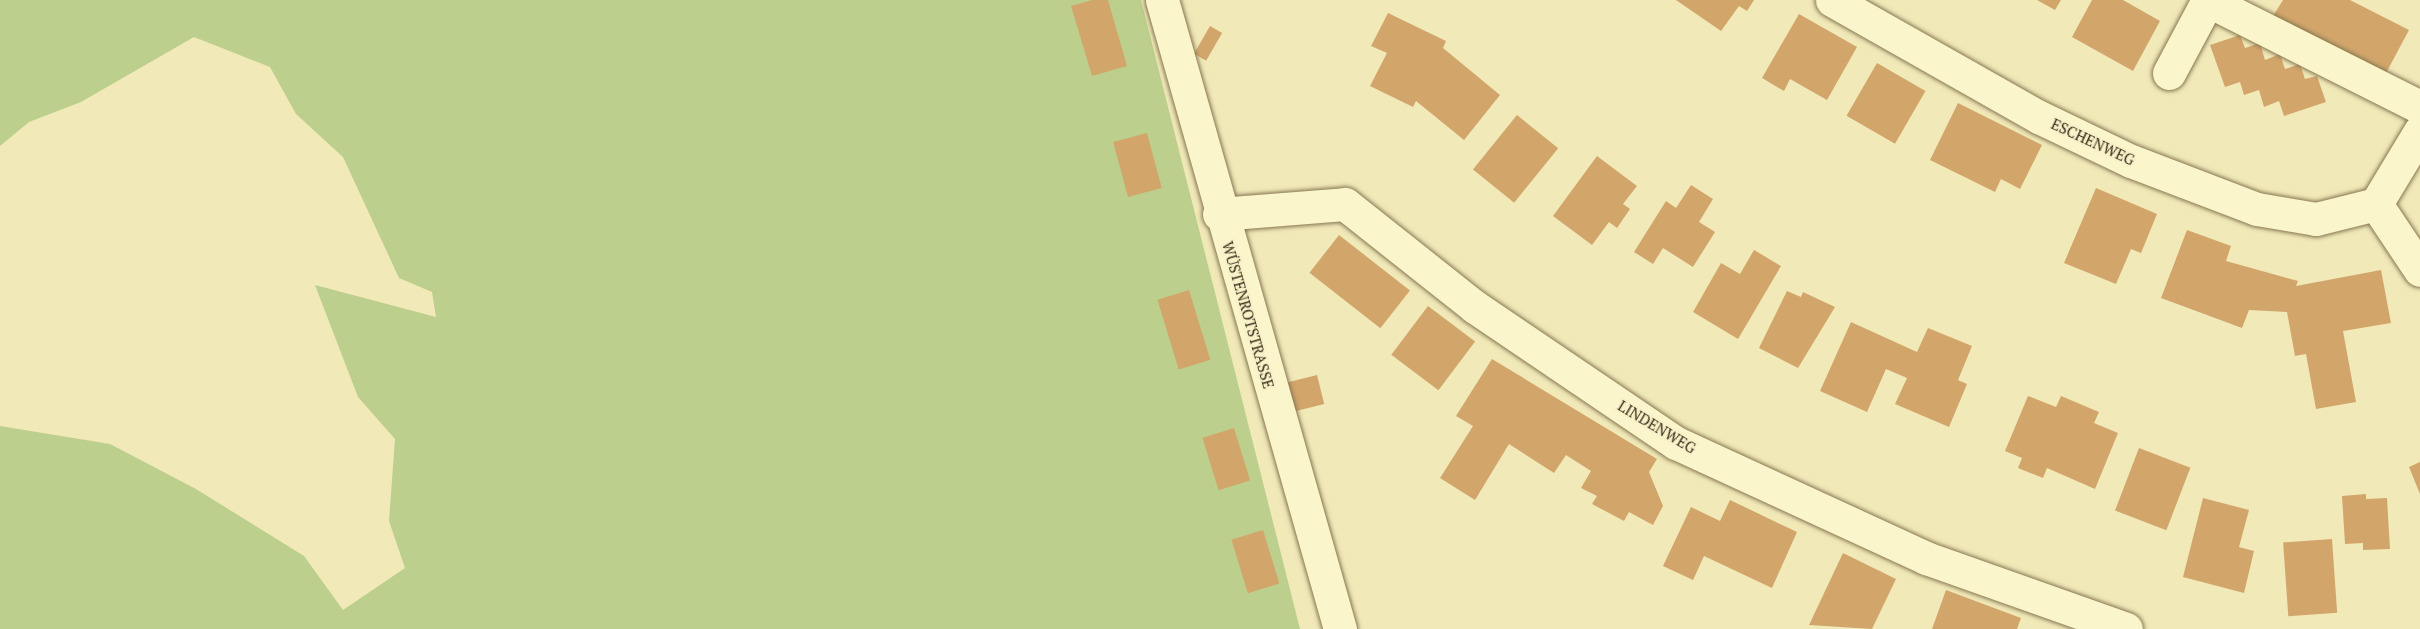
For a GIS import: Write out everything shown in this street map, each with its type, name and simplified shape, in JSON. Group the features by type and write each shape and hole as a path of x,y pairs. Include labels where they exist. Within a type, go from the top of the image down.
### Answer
{"street":[{"name":"WÜSTENROTSTRASSE","path":"1162,0 1219,214 1340,629"},
{"name":"ESCHENWEG","path":"1832,0 2039,117 2131,161 2257,209 2316,219 2376,204"},
{"path":"2169,73 2208,1 2370,86 2420,107"},
{"path":"2420,131 2376,204 2420,270"},
{"name":"LINDENWEG","path":"1219,214 1345,204 1475,308 1676,442 1926,558 2126,629"}],"green space":[{"path":"0,0 1141,0 1300,629 0,629 0,426 110,444 196,489 304,556 343,610 405,568 389,521 395,439 358,397 315,285 436,317 432,292 399,278 343,157 296,114 270,67 194,37 81,102 29,122 0,146"}],"building":[{"path":"1092,0 1108,0 1127,66 1092,76 1071,6"},
{"path":"1676,0 1754,0 1747,11 1739,6 1721,31"},
{"path":"2037,0 2061,0 2055,10"},
{"path":"2092,0 2123,0 2160,21 2133,71 2072,37"},
{"path":"2283,0 2350,0 2409,30 2385,75 2273,16"},
{"path":"1388,13 1446,41 1443,48 1500,95 1464,140 1416,101 1413,107 1370,86 1387,53 1371,46"},
{"path":"1799,14 1857,47 1827,100 1790,79 1784,91 1762,78"},
{"path":"1210,26 1222,33 1206,61 1194,54"},
{"path":"2240,35 2245,48 2260,43 2265,60 2280,54 2285,69 2300,64 2305,79 2317,76 2326,102 2284,116 2279,101 2264,107 2259,90 2244,95 2240,82 2225,87 2210,45"},
{"path":"1877,63 1925,91 1895,144 1846,116"},
{"path":"1958,103 2042,145 2020,189 2001,179 1995,192 1930,160"},
{"path":"1517,115 1558,148 1514,203 1473,169"},
{"path":"1147,133 1162,188 1128,197 1113,142"},
{"path":"1597,156 1637,186 1623,204 1630,209 1617,228 1609,222 1592,245 1553,216"},
{"path":"1691,185 1713,199 1699,222 1715,232 1693,267 1663,248 1653,264 1634,252 1666,201 1676,208"},
{"path":"2096,188 2157,214 2141,253 2131,249 2116,284 2064,263"},
{"path":"2187,230 2231,246 2226,261 2298,281 2296,286 2381,270 2391,323 2343,331 2356,402 2316,409 2306,354 2295,356 2287,312 2249,310 2242,328 2161,298"},
{"path":"1339,235 1410,290 1380,328 1309,273"},
{"path":"1754,250 1781,266 1738,339 1693,312 1721,263 1740,274"},
{"path":"1189,290 1210,360 1179,369 1157,300"},
{"path":"1787,291 1801,297 1803,292 1835,307 1798,368 1759,348"},
{"path":"1428,306 1475,342 1438,390 1391,355"},
{"path":"1851,322 1917,352 1928,328 1972,346 1958,380 1967,384 1949,427 1895,404 1907,378 1886,369 1867,412 1820,391"},
{"path":"1492,359 1657,459 1649,472 1663,506 1653,525 1629,512 1624,521 1592,504 1597,496 1581,488 1591,471 1566,455 1554,473 1509,444 1475,500 1440,478 1473,426 1456,416"},
{"path":"1317,375 1324,404 1294,412 1287,382"},
{"path":"2028,396 2056,407 2061,396 2099,412 2094,423 2118,433 2095,489 2047,468 2043,478 2018,468 2022,458 2005,451"},
{"path":"1234,428 1250,481 1219,490 1202,438"},
{"path":"2139,448 2190,468 2166,530 2115,511"},
{"path":"2420,462 2420,494 2409,467"},
{"path":"2366,494 2366,499 2387,498 2390,549 2363,550 2363,543 2345,544 2342,496"},
{"path":"2203,498 2249,510 2239,547 2254,551 2244,593 2183,577"},
{"path":"1730,500 1797,532 1772,588 1704,556 1693,580 1663,566 1691,507 1720,521"},
{"path":"1263,530 1279,584 1248,593 1231,540"},
{"path":"2332,539 2337,613 2288,616 2283,542"},
{"path":"1843,553 1896,579 1872,629 1809,625"},
{"path":"1946,590 2021,618 2017,629 1932,629"}]}
